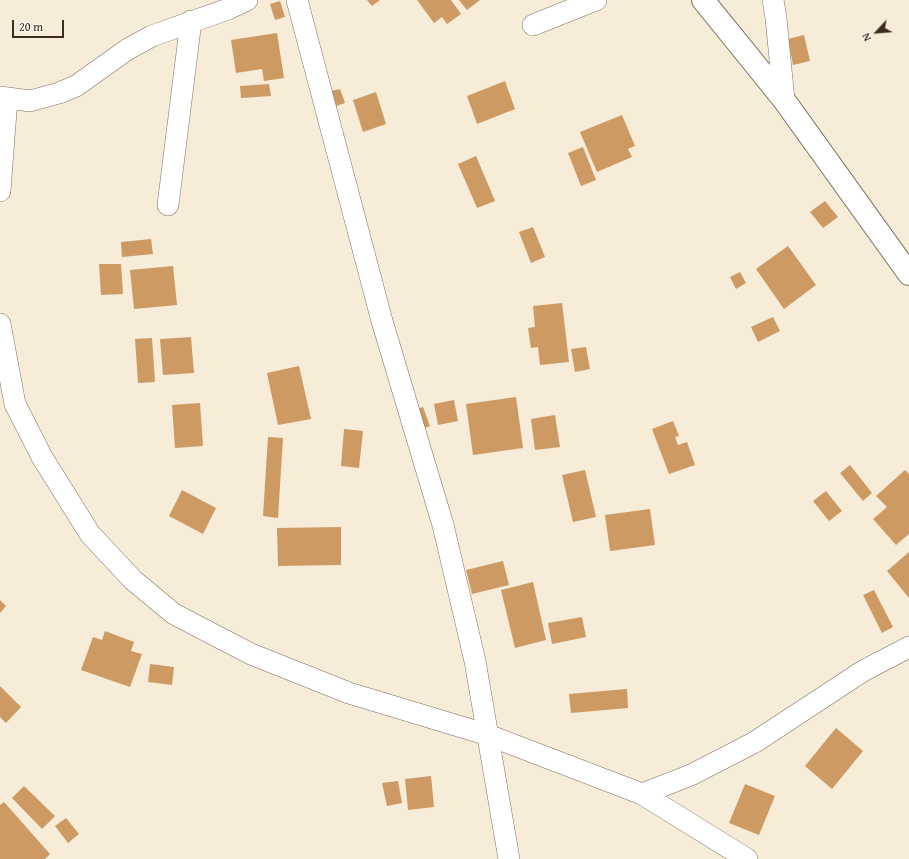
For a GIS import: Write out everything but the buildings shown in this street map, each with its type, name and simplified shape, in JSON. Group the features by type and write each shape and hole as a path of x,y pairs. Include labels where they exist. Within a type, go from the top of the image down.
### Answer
{"street":[{"path":"0,191 4,98 30,101 59,93 76,86 128,49 152,36 228,9 247,0"},
{"path":"297,0 382,321 443,525 475,661 509,859"},
{"path":"533,25 596,0"},
{"path":"703,0 784,100 908,270"},
{"path":"773,0 784,100"},
{"path":"168,205 191,21"},
{"path":"0,324 15,404 42,457 90,534 133,580 174,614 251,654 350,693 488,735 642,794 747,859"},
{"path":"642,794 691,775 755,742 864,671 909,646"}]}
